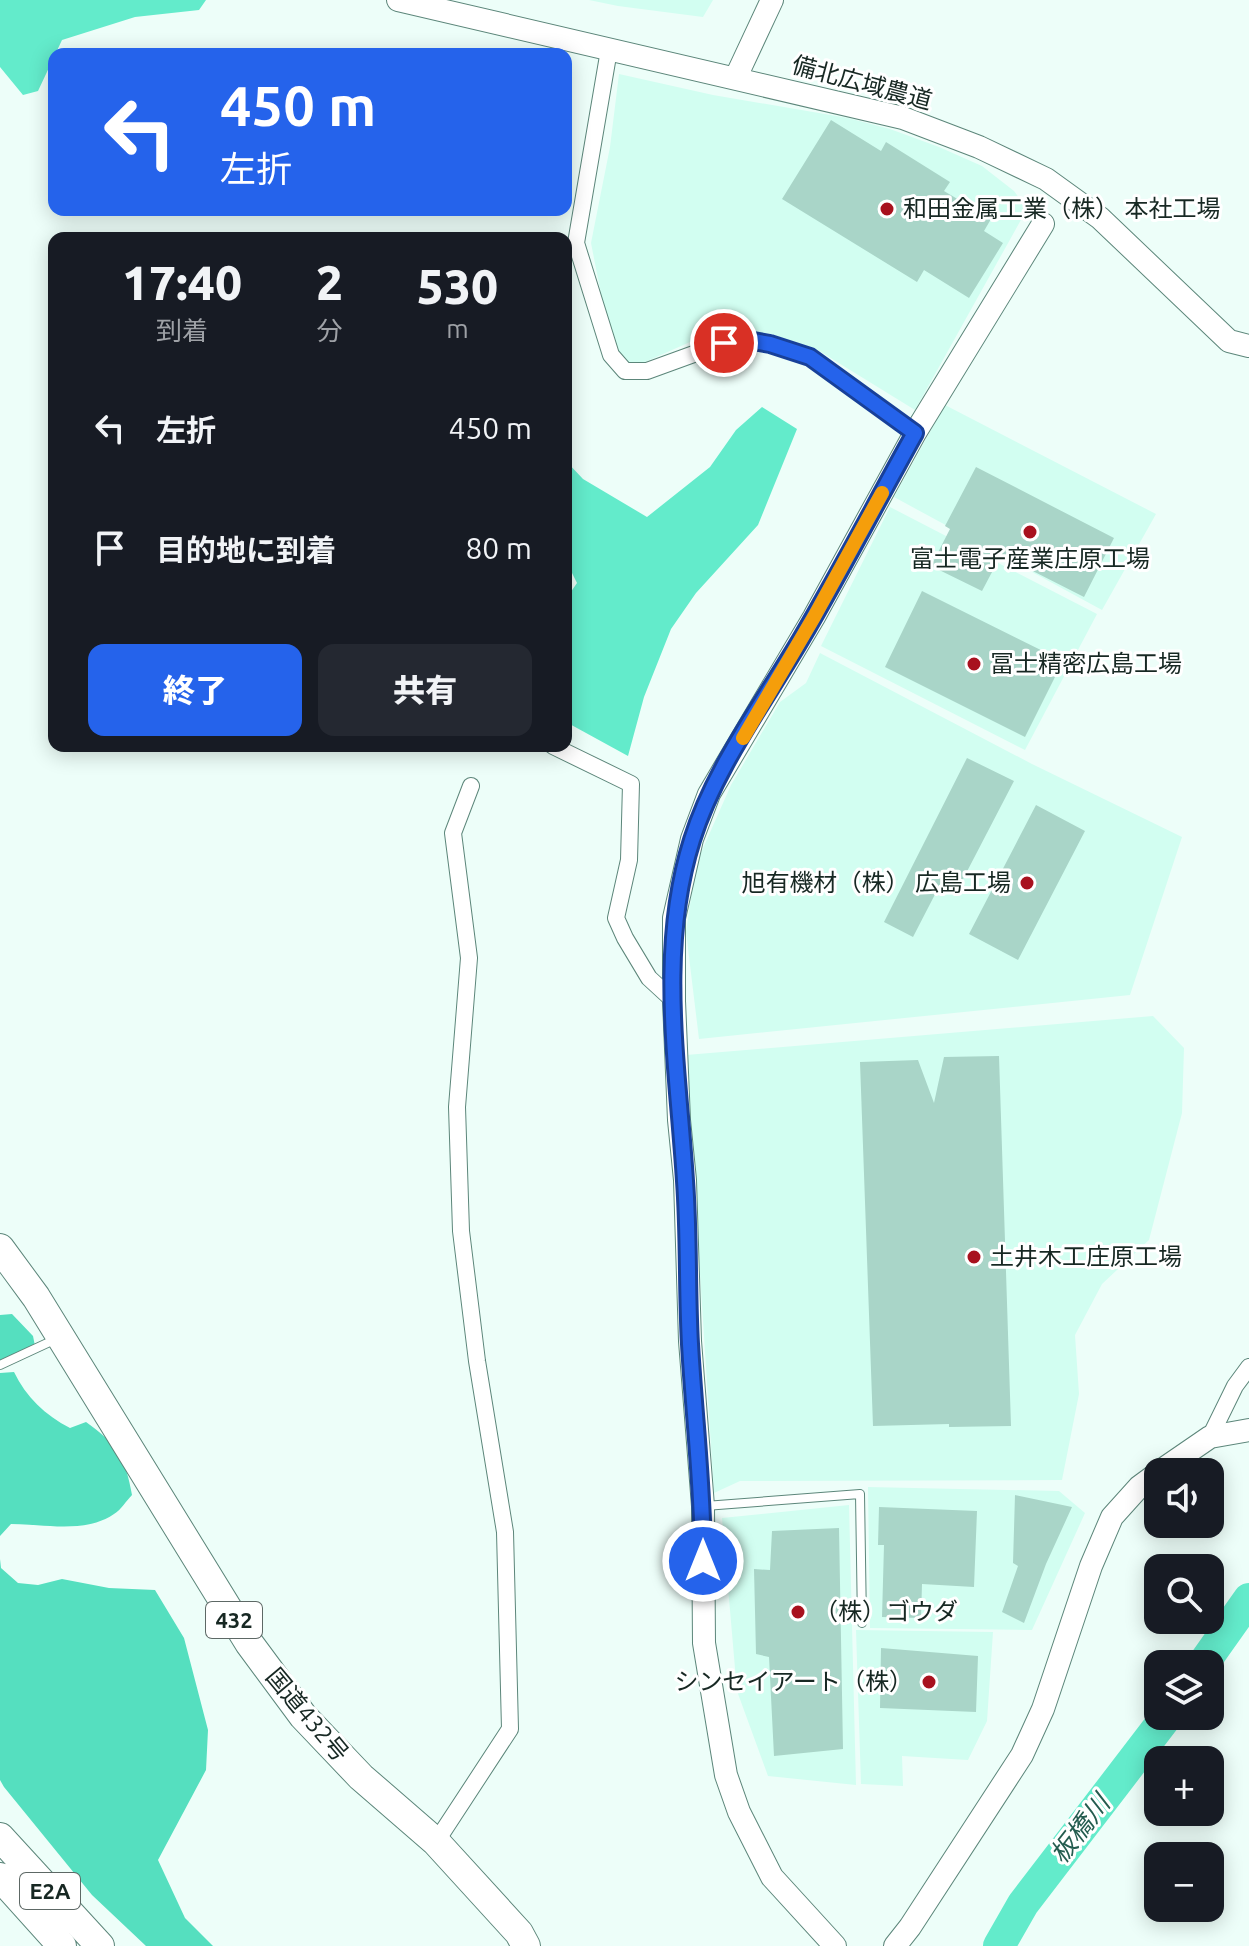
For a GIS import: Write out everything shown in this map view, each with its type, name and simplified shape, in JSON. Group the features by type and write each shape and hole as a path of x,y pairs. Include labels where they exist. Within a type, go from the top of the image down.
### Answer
{"highway":[{"name":"国道432号","path":"0,1248 36,1297 249,1643 294,1704 361,1777 436,1842 519,1933 526,1946"},
{"name":"E2A","path":"0,1837 100,1946"},
{"name":"E2A","path":"0,1877 62,1946"}],"street":[{"name":"備北広域農道","path":"398,0 903,118 979,147 1046,179 1100,218 1229,341 1249,346"},
{"path":"736,77 772,0"},
{"path":"609,50 576,243 611,355 625,371 647,371 742,339 770,344 810,357 915,433"},
{"path":"835,1946 772,1877 739,1812 726,1775 704,1643 703,1506 690,1341 685,1180 679,1120 674,918 692,839 709,794 814,617 915,433 1043,224"},
{"path":"565,752 631,784 629,860 616,918 649,978 674,1001"},
{"path":"436,1842 510,1729 505,1532 477,1361 461,1231 457,1107 469,958 453,833 471,786"},
{"path":"1210,1437 1235,1386 1249,1367"},
{"path":"1179,1458 1210,1437 1249,1430"},
{"path":"895,1946 1022,1755 1043,1709 1091,1566 1112,1517 1144,1483"}],"lane":[{"path":"0,1365 60,1337"},
{"path":"703,1506 860,1494 862,1623"}],"shaded area":[{"path":"0,0 206,0 199,10 135,17 62,40 58,48 48,48 48,70 38,91 23,95 0,67"},
{"path":"589,0 713,0 703,17"},
{"path":"619,74 713,95 848,118 890,129 982,166 1014,191 1027,209 915,410 816,349 771,334 717,330 645,362 626,363 604,309 591,243 610,147"},
{"path":"945,405 1156,514 1102,610 894,497"},
{"path":"762,407 797,429 758,525 696,593 671,629 644,697 628,756 572,725 572,590 577,583 572,573 572,467 583,479 647,517 710,467 736,430"},
{"path":"890,507 1097,614 1025,750 821,646"},
{"path":"820,653 1032,764 1182,837 1130,995 699,1039 686,932 696,864 731,785 780,702 806,683"},
{"path":"1153,1016 1184,1048 1182,1113 1149,1240 1102,1284 1075,1335 1079,1394 1062,1480 740,1481 714,1493 686,1055"},
{"path":"12,1314 33,1336 35,1346 0,1362 0,1315"},
{"path":"14,1372 30,1397 52,1417 70,1428 86,1422 105,1437 118,1453 132,1495 117,1512 103,1520 77,1526 11,1524 0,1536 0,1373"},
{"path":"868,1487 1059,1491 1085,1513 1032,1630 870,1628"},
{"path":"849,1505 856,1785 768,1776 737,1691 722,1518"},
{"path":"0,1559 1,1568 18,1583 38,1585 62,1579 109,1588 155,1590 184,1638 208,1730 206,1770 158,1860 185,1918 213,1946 146,1946 92,1895 0,1780"},
{"path":"856,1630 993,1632 987,1721 968,1760 902,1756 903,1786 861,1784"}],"building":[{"name":"和田金属工業（株） 本社工場","path":"831,120 881,151 886,142 950,182 944,191 991,219 984,231 1003,243 969,298 924,270 917,282 782,199"},
{"name":"富士電子産業庄原工場","path":"976,467 1114,538 1084,597 1001,555 982,591 931,566 950,529 945,526"},
{"name":"冨士精密広島工場","path":"922,591 1063,661 1025,737 885,667"},
{"path":"967,758 1014,781 961,883 945,875 913,937 884,922"},
{"name":"旭有機材（株） 広島工場","path":"1036,805 1085,831 1018,960 969,934"},
{"name":"土井木工庄原工場","path":"999,1056 1011,1426 873,1426 860,1062 918,1060 934,1103 944,1057"},
{"path":"1015,1495 1072,1507 1024,1623 1002,1612 1018,1566 1013,1563"},
{"path":"879,1507 977,1511 974,1587 922,1584 921,1618 882,1617 884,1545 878,1545"},
{"name":"（株）ゴウダ","path":"839,1528 843,1749 774,1756 769,1657 756,1654 754,1569 770,1570 772,1531"},
{"name":"シンセイアート（株）","path":"881,1648 978,1656 976,1712 880,1708"}],"waterway":[{"name":"板橋川","path":"1213,1650 1249,1599"},
{"name":"板橋川","path":"999,1946 1023,1904 1156,1730"}],"slow traffic":[{"path":"743,738 882,493"}],"place":[{"name":"和田金属工業（株） 本社工場","path":"887,209"},
{"name":"富士電子産業庄原工場","path":"1030,532"},
{"name":"冨士精密広島工場","path":"974,664"},
{"name":"旭有機材（株） 広島工場","path":"1027,883"},
{"name":"土井木工庄原工場","path":"974,1257"},
{"name":"（株）ゴウダ","path":"798,1612"},
{"name":"シンセイアート（株）","path":"929,1682"}],"route":[{"path":"703,1561 703,1506 690,1341 685,1180 674,1001 674,918 679,889 692,839 709,794 814,617 915,433 810,357 742,339 724,343"}]}
